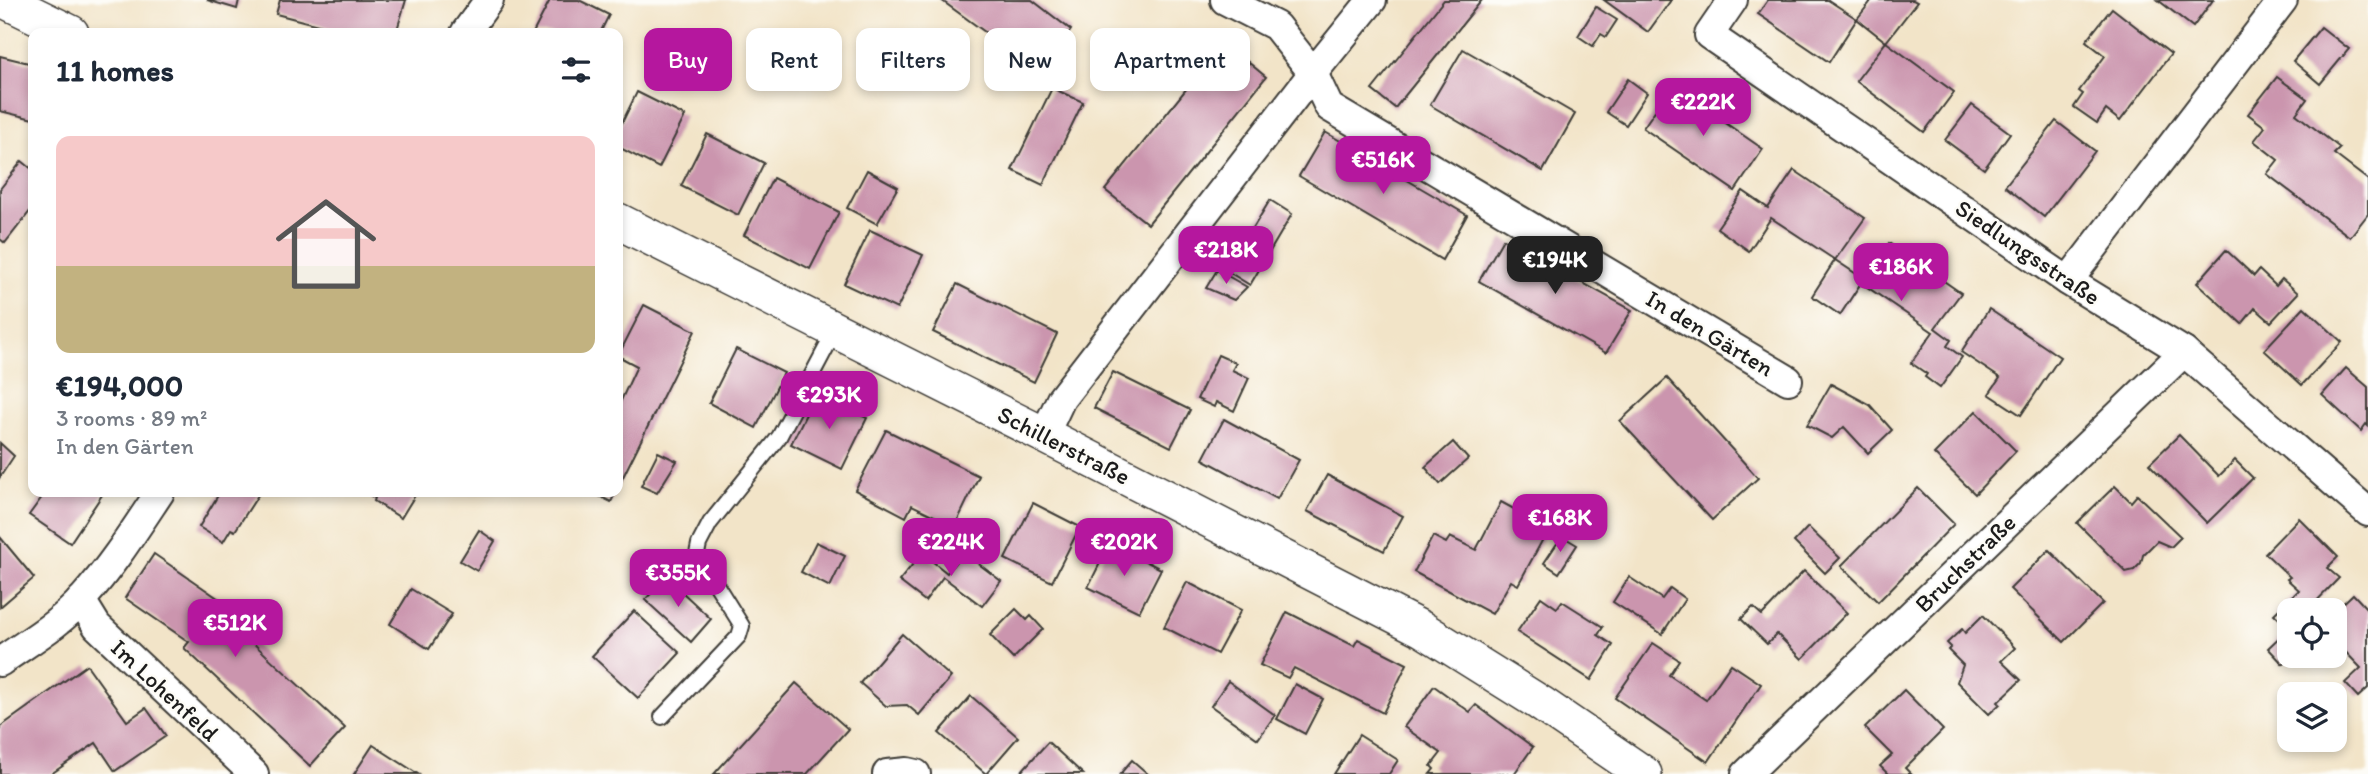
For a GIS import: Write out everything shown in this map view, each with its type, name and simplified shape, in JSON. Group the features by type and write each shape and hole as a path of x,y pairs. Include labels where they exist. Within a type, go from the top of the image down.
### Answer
{"street":[{"path":"4,0 61,28"},
{"path":"469,28 489,0"},
{"name":"In den Gärten","path":"1225,0 1276,26 1313,74 1329,107 1788,380"},
{"path":"1044,435 1061,399 1372,0"},
{"name":"Siedlungsstraße","path":"1733,0 1709,35 2068,281 2184,352 2368,512"},
{"path":"2068,281 2283,0"},
{"name":"Schillerstraße","path":"623,224 1422,629 1540,703 1644,774"},
{"name":"Bruchstraße","path":"1746,774 2184,352"},
{"path":"0,662 47,629 81,600 157,497"},
{"name":"Im Lohenfeld","path":"81,600 97,626 254,774"},
{"path":"887,774 916,774"}],"lane":[{"path":"662,717 738,636 742,626 704,568 697,554 699,544 710,523 779,437 835,331"}],"building":[{"path":"207,0 239,0 237,9"},
{"path":"280,0 406,0 398,28 330,28 276,14"},
{"path":"550,0 579,0 609,15 602,28 536,28"},
{"path":"941,0 1032,0 1068,28 984,28 984,31"},
{"path":"1444,0 1482,0 1395,108 1372,90"},
{"path":"1604,0 1671,0 1648,32"},
{"path":"1768,0 1828,0 1857,19 1829,62 1758,14"},
{"path":"1872,0 1917,2 1886,42 1857,19"},
{"path":"2158,0 2213,0 2193,27"},
{"path":"1596,7 1617,20 1606,37 1601,34 1593,46 1578,36"},
{"path":"2112,8 2171,54 2120,121 2106,110 2097,123 2074,107 2083,94 2079,91 2105,56 2086,41"},
{"path":"2321,27 2349,49 2320,84 2293,61"},
{"path":"1886,42 1954,92 1924,132 1856,81"},
{"path":"1463,49 1575,114 1543,171 1430,105"},
{"path":"0,56 28,63 28,118 0,111"},
{"path":"1250,64 1266,77 1148,224 1105,190 1185,91 1250,91"},
{"path":"2277,77 2307,99 2296,114 2340,148 2334,154 2368,180 2368,214 2350,237 2267,174 2278,160 2254,141 2265,127 2248,114"},
{"path":"1628,79 1647,93 1626,125 1606,112"},
{"path":"1672,86 1763,149 1735,191 1643,128"},
{"path":"1051,91 1059,91 1083,102 1043,185 1012,170"},
{"path":"637,92 685,116 659,168 623,150 623,121"},
{"path":"1972,105 2010,133 1984,169 1945,140"},
{"path":"2056,121 2095,151 2044,217 2005,186"},
{"path":"1325,132 1467,215 1442,260 1299,176"},
{"path":"707,134 764,163 738,215 681,186"},
{"path":"22,161 28,166 28,214 5,243 0,239 0,189"},
{"path":"867,170 898,187 877,224 847,208"},
{"path":"1794,170 1865,218 1835,260 1771,218 1749,251 1717,228 1743,191 1768,208"},
{"path":"773,178 839,212 810,269 744,235"},
{"path":"1270,200 1292,214 1250,285 1227,271"},
{"path":"870,230 923,255 897,309 844,284"},
{"path":"1503,239 1632,310 1606,353 1479,281"},
{"path":"1889,243 1961,293 1935,328 1951,340 1947,346 1962,357 1940,388 1925,377 1927,374 1911,363 1933,332 1861,283 1840,315 1812,296 1835,260 1864,279"},
{"path":"2226,250 2254,276 2259,270 2276,286 2282,279 2298,293 2271,322 2255,308 2242,324 2197,283"},
{"path":"1217,270 1247,287 1234,300 1206,288"},
{"path":"957,284 1057,334 1034,382 933,332"},
{"path":"644,305 695,331 623,477 623,396 637,366 623,359 623,346"},
{"path":"2304,307 2342,342 2302,385 2264,350"},
{"path":"1989,309 2060,357 2021,415 1989,394 2000,378 1961,352"},
{"path":"736,349 784,373 756,428 709,403"},
{"path":"1218,355 1236,363 1232,370 1249,378 1234,411 1216,402 1214,407 1197,399"},
{"path":"2346,368 2368,387 2368,426 2366,424 2361,431 2322,395"},
{"path":"1113,372 1190,410 1171,447 1094,408"},
{"path":"1667,378 1758,478 1712,520 1620,421"},
{"path":"1831,384 1870,405 1892,430 1868,453 1844,427 1832,438 1807,425"},
{"path":"816,394 867,418 842,469 791,444"},
{"path":"1976,411 2016,451 1975,494 1934,454"},
{"path":"1224,419 1299,460 1277,499 1203,459"},
{"path":"886,430 979,476 955,526 912,505 906,517 855,490"},
{"path":"2179,435 2219,476 2235,460 2253,478 2207,523 2149,464"},
{"path":"1453,442 1468,459 1440,484 1425,467"},
{"path":"0,443 14,456 0,477"},
{"path":"658,452 677,461 657,493 641,486"},
{"path":"1327,475 1403,516 1384,551 1307,511"},
{"path":"2115,486 2131,502 2137,495 2181,537 2171,547 2157,541 2143,555 2141,563 2134,570 2126,572 2077,523"},
{"path":"1918,488 1954,524 1878,602 1841,566"},
{"path":"42,497 101,497 70,543 29,515"},
{"path":"217,497 257,497 235,531 231,529 223,542 199,527"},
{"path":"414,497 401,518 374,501 375,498"},
{"path":"601,497 614,497 611,502"},
{"path":"1501,502 1549,528 1518,585 1511,581 1492,614 1414,572 1433,536 1446,543 1450,537 1476,550"},
{"path":"1033,503 1080,527 1052,582 1005,559"},
{"path":"2299,518 2338,557 2327,568 2339,578 2320,598 2291,598 2299,590 2287,579 2290,577 2265,553"},
{"path":"1808,527 1840,558 1825,573 1794,542"},
{"path":"479,530 495,541 477,571 460,561"},
{"path":"1562,536 1577,545 1559,573 1544,563"},
{"path":"0,537 34,578 0,607"},
{"path":"816,542 845,556 830,587 801,572"},
{"path":"1110,543 1161,569 1139,612 1088,587"},
{"path":"2049,550 2103,603 2064,642 2010,589"},
{"path":"963,552 1001,581 982,606 943,577 925,601 899,581 922,553 947,573"},
{"path":"154,554 219,599 213,606 345,728 310,766 184,648 189,642 125,598"},
{"path":"1804,571 1847,613 1802,659 1777,634 1767,644 1741,619 1753,607 1762,615"},
{"path":"666,577 711,619 691,642 645,600"},
{"path":"1629,577 1662,599 1670,588 1685,599 1662,634 1613,602"},
{"path":"1187,582 1241,610 1217,654 1164,627"},
{"path":"411,589 452,614 429,649 390,624"},
{"path":"2353,594 2368,610 2368,688 2358,697 2346,682 2361,668 2347,653 2347,600"},
{"path":"1541,597 1557,608 1562,601 1603,627 1598,635 1613,645 1591,680 1517,632"},
{"path":"1016,609 1027,620 1031,616 1043,629 1013,659 990,635"},
{"path":"634,611 680,653 638,698 592,656"},
{"path":"1287,612 1354,646 1358,639 1407,664 1383,713 1294,668 1288,678 1260,665"},
{"path":"1983,615 2015,648 2001,661 2021,680 1989,714 1957,682 1963,665 1948,650 1951,647 1947,643 1962,629 1965,633"},
{"path":"902,634 951,677 919,715 907,705 886,706 860,683"},
{"path":"2277,639 2277,658 2268,648"},
{"path":"1653,643 1679,660 1669,675 1706,700 1731,664 1761,684 1708,762 1615,698"},
{"path":"87,665 127,721 146,708 166,736 115,771 96,743 51,774 0,774 0,727"},
{"path":"1228,681 1275,715 1258,739 1211,706"},
{"path":"796,683 848,729 807,774 714,774"},
{"path":"1295,684 1323,699 1305,734 1277,719"},
{"path":"1434,686 1470,712 1476,705 1533,747 1514,774 1430,774 1434,769 1431,766 1441,753 1404,727"},
{"path":"1904,690 1943,730 1905,768 1911,774 1888,774 1880,766 1892,755 1865,728"},
{"path":"971,696 1018,737 986,774 939,733"},
{"path":"1359,735 1398,760 1389,774 1334,774"},
{"path":"1048,742 1083,774 1019,774"},
{"path":"373,745 418,774 354,774"},
{"path":"1132,760 1148,774 1120,774"}]}
